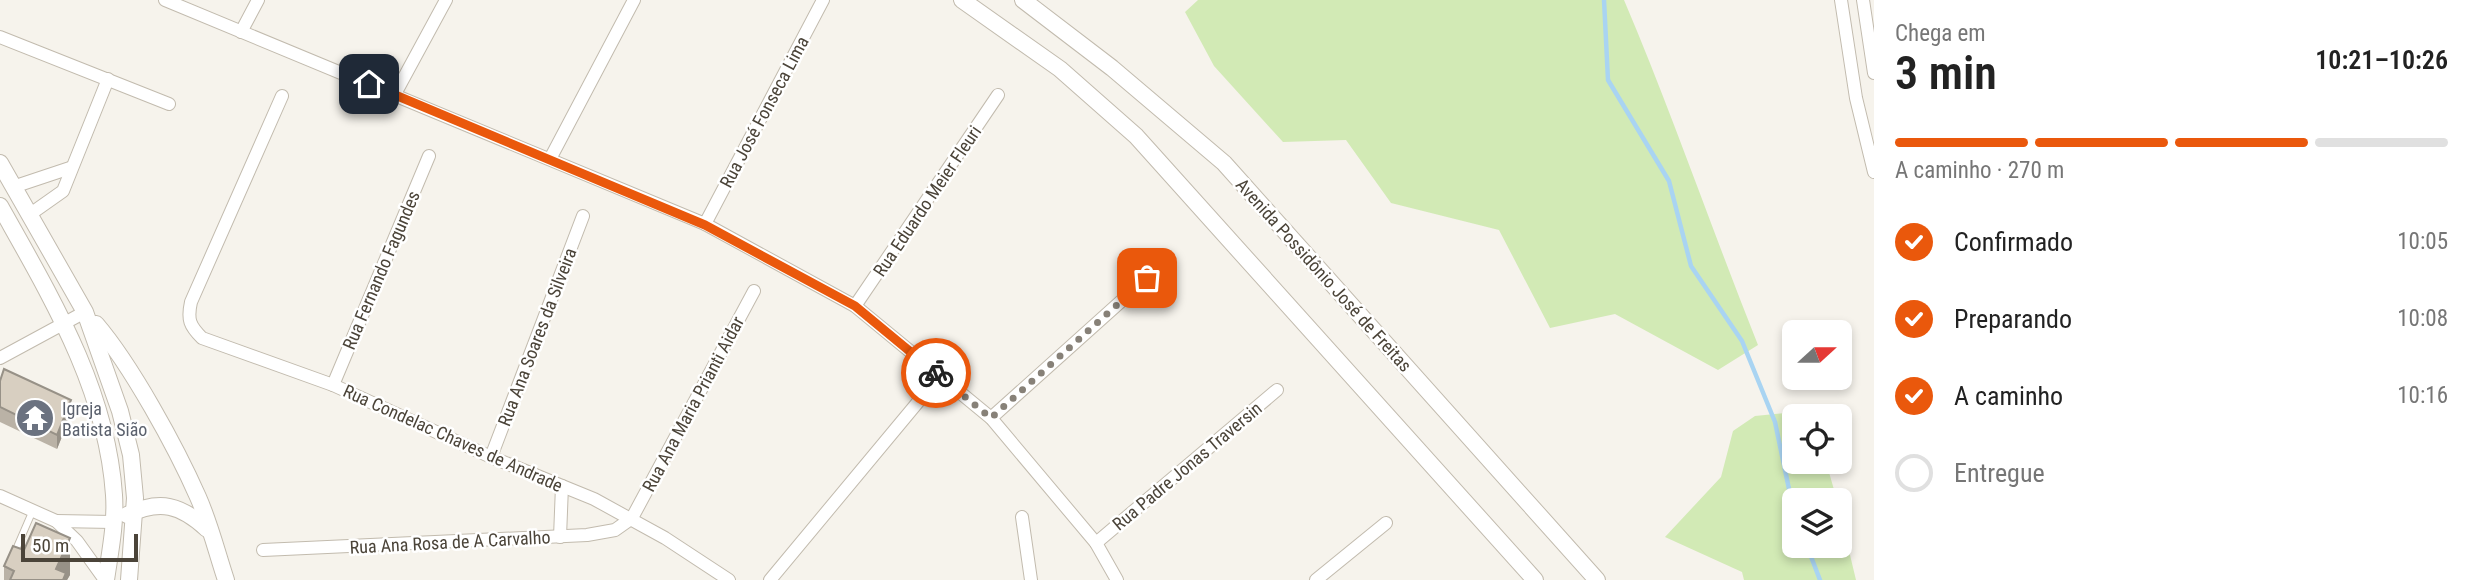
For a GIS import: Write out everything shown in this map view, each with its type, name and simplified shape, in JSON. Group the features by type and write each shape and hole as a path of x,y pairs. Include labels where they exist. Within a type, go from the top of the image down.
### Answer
{"street":[{"path":"165,0 705,225 855,306 991,418 1096,542 1117,580"},
{"path":"241,32 258,0"},
{"path":"395,94 446,0"},
{"path":"550,159 634,0"},
{"name":"Rua José Fonseca Lima","path":"705,225 823,0"},
{"path":"962,0 1060,69 1136,135 1535,580"},
{"name":"Avenida Possidônio José de Freitas","path":"1023,0 1112,68 1224,163 1597,580"},
{"path":"1841,0 1856,98 1874,173"},
{"path":"1863,0 1874,73"},
{"path":"0,37 169,104"},
{"path":"29,215 63,191 108,79"},
{"name":"Rua Eduardo Meier Fleuri","path":"855,306 998,95"},
{"name":"Rua Condelac Chaves de Andrade","path":"282,96 191,302 188,317 190,327 202,338 333,384 632,518 729,580"},
{"name":"Rua Fernando Fagundes","path":"333,384 429,156"},
{"path":"0,163 85,312 102,354 131,455 135,511 129,580"},
{"path":"13,187 70,168"},
{"path":"0,206 63,322 103,421 114,497 106,580"},
{"name":"Rua Ana Soares da Silveira","path":"491,457 583,216"},
{"path":"991,418 1167,260"},
{"name":"Rua Ana Maria Prianti Aidar","path":"632,518 754,291"},
{"path":"0,358 85,312"},
{"path":"85,312 105,335 171,445 199,499 226,580"},
{"name":"Rua Padre Jonas Traversin","path":"1096,542 1277,390"},
{"path":"769,580 918,401"},
{"path":"560,537 562,486"},
{"path":"0,496 56,521 77,541 106,580"},
{"path":"56,521 113,522 155,504 176,506 191,514 209,530"},
{"path":"1022,517 1031,580"},
{"name":"Rua Ana Rosa de A Carvalho","path":"263,550 560,537 615,530 632,518"},
{"path":"1316,580 1386,523"}],"lane":[{"path":"13,557 33,510"}],"green space":[{"path":"1198,0 1624,0 1758,345 1718,370 1615,314 1550,328 1499,230 1391,203 1346,140 1283,142 1214,66 1185,12"},
{"path":"1782,413 1782,474 1829,474 1834,488 1782,488 1782,558 1851,558 1856,580 1744,580 1742,572 1665,537 1721,477 1733,431 1755,416"}],"building":[{"name":"Igreja Batista Sião","path":"4,369 71,400 57,435 0,407 0,381"},
{"path":"36,523 70,538 56,569 66,573 63,580 10,580 14,571 4,566 13,546 24,550"}],"waterway":[{"path":"1604,0 1608,80 1669,181 1691,266 1742,341 1775,422 1789,488"},
{"path":"1812,558 1820,580"}],"way so far":[{"path":"936,373 991,418 1147,278"}],"place":[{"name":"Igreja Batista Sião","path":"35,418"}],"route":[{"path":"369,84 705,225 855,306 936,373"}]}
